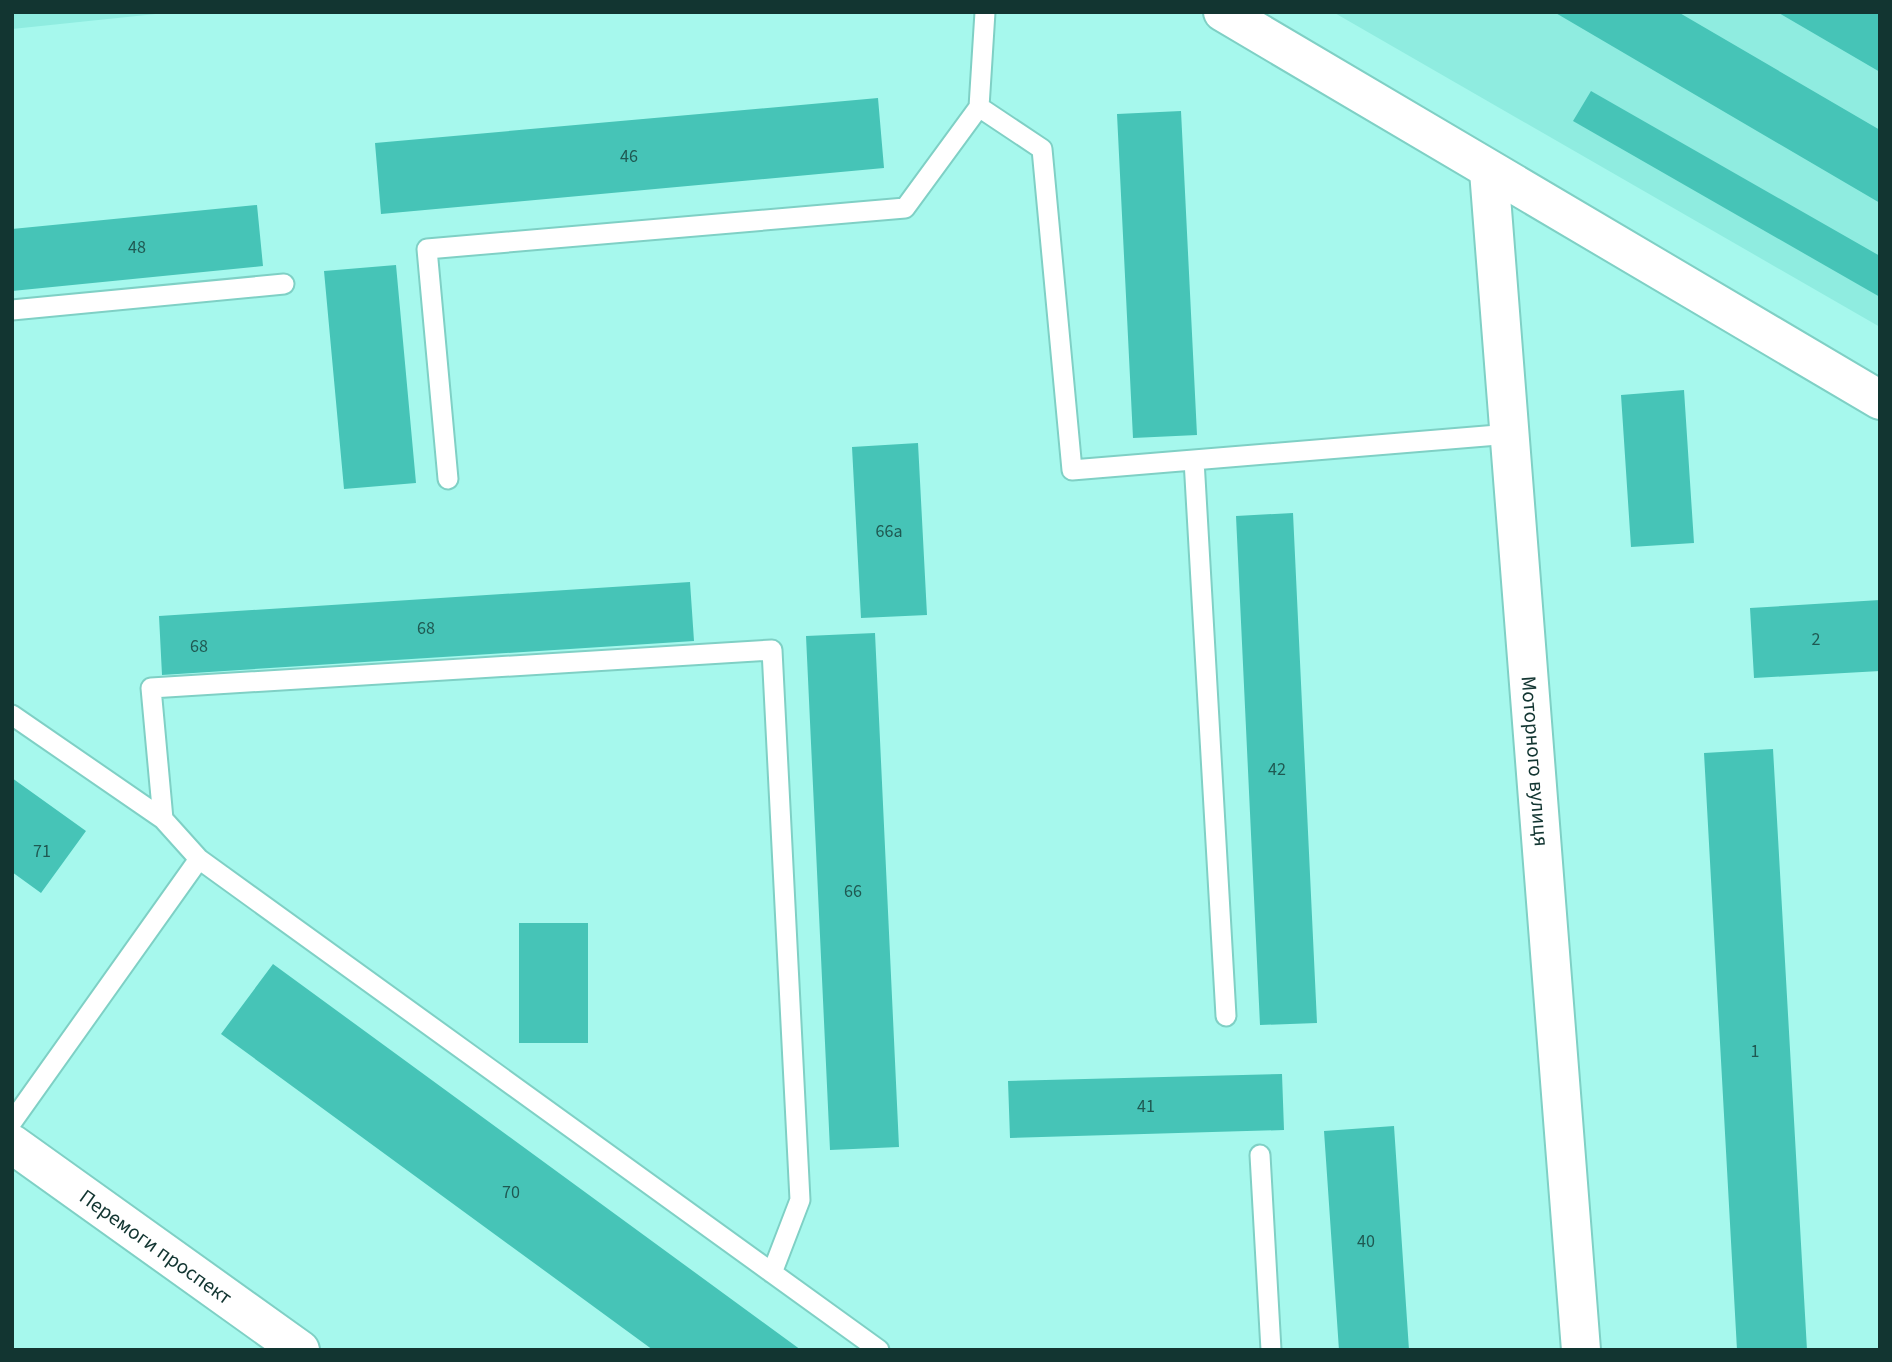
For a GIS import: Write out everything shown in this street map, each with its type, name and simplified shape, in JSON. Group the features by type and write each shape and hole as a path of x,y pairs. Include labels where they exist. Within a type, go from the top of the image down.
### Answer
{"street":[{"path":"1223,12 1880,400"},
{"name":"Моторного вулиця","path":"1489,171 1581,1350"},
{"name":"Перемоги проспект","path":"12,1144 284,1345"}],"lane":[{"path":"447,480 428,249 905,208 979,107 985,12"},
{"path":"979,107 1042,149 1072,470 1510,434"},
{"path":"12,310 284,284"},
{"path":"1194,460 1226,1016"},
{"path":"163,819 151,688 772,650 800,1200 772,1273"},
{"path":"12,715 163,819 199,859 879,1350"},
{"path":"12,1122 199,859"},
{"path":"1260,1154 1271,1350"}],"shaded area":[{"path":"12,12 175,12 12,29"},
{"path":"1333,12 1880,12 1880,327"}],"building":[{"path":"1554,12 1678,12 1880,130 1880,203"},
{"path":"1777,12 1878,12 1880,72"},
{"path":"1591,91 1880,256 1880,297 1573,121"},
{"path":"878,98 884,168 381,214 375,143"},
{"path":"1181,111 1197,435 1133,438 1117,114"},
{"path":"257,205 263,266 12,291 12,229"},
{"path":"396,265 416,483 344,489 324,271"},
{"path":"1684,390 1694,543 1631,547 1621,395"},
{"path":"918,443 927,615 861,618 852,447"},
{"path":"1293,513 1317,1023 1260,1025 1236,516"},
{"path":"690,582 694,641 162,675 159,616"},
{"path":"1880,600 1880,671 1754,678 1750,608"},
{"path":"875,633 899,1147 830,1150 806,636"},
{"path":"1773,749 1807,1350 1737,1350 1704,753"},
{"path":"12,778 86,831 41,893 12,872"},
{"path":"519,923 588,923 588,1043 519,1043"},
{"path":"273,964 801,1350 653,1350 221,1034"},
{"path":"1282,1074 1284,1130 1010,1138 1008,1081"},
{"path":"1394,1126 1409,1350 1339,1350 1324,1131"}]}
